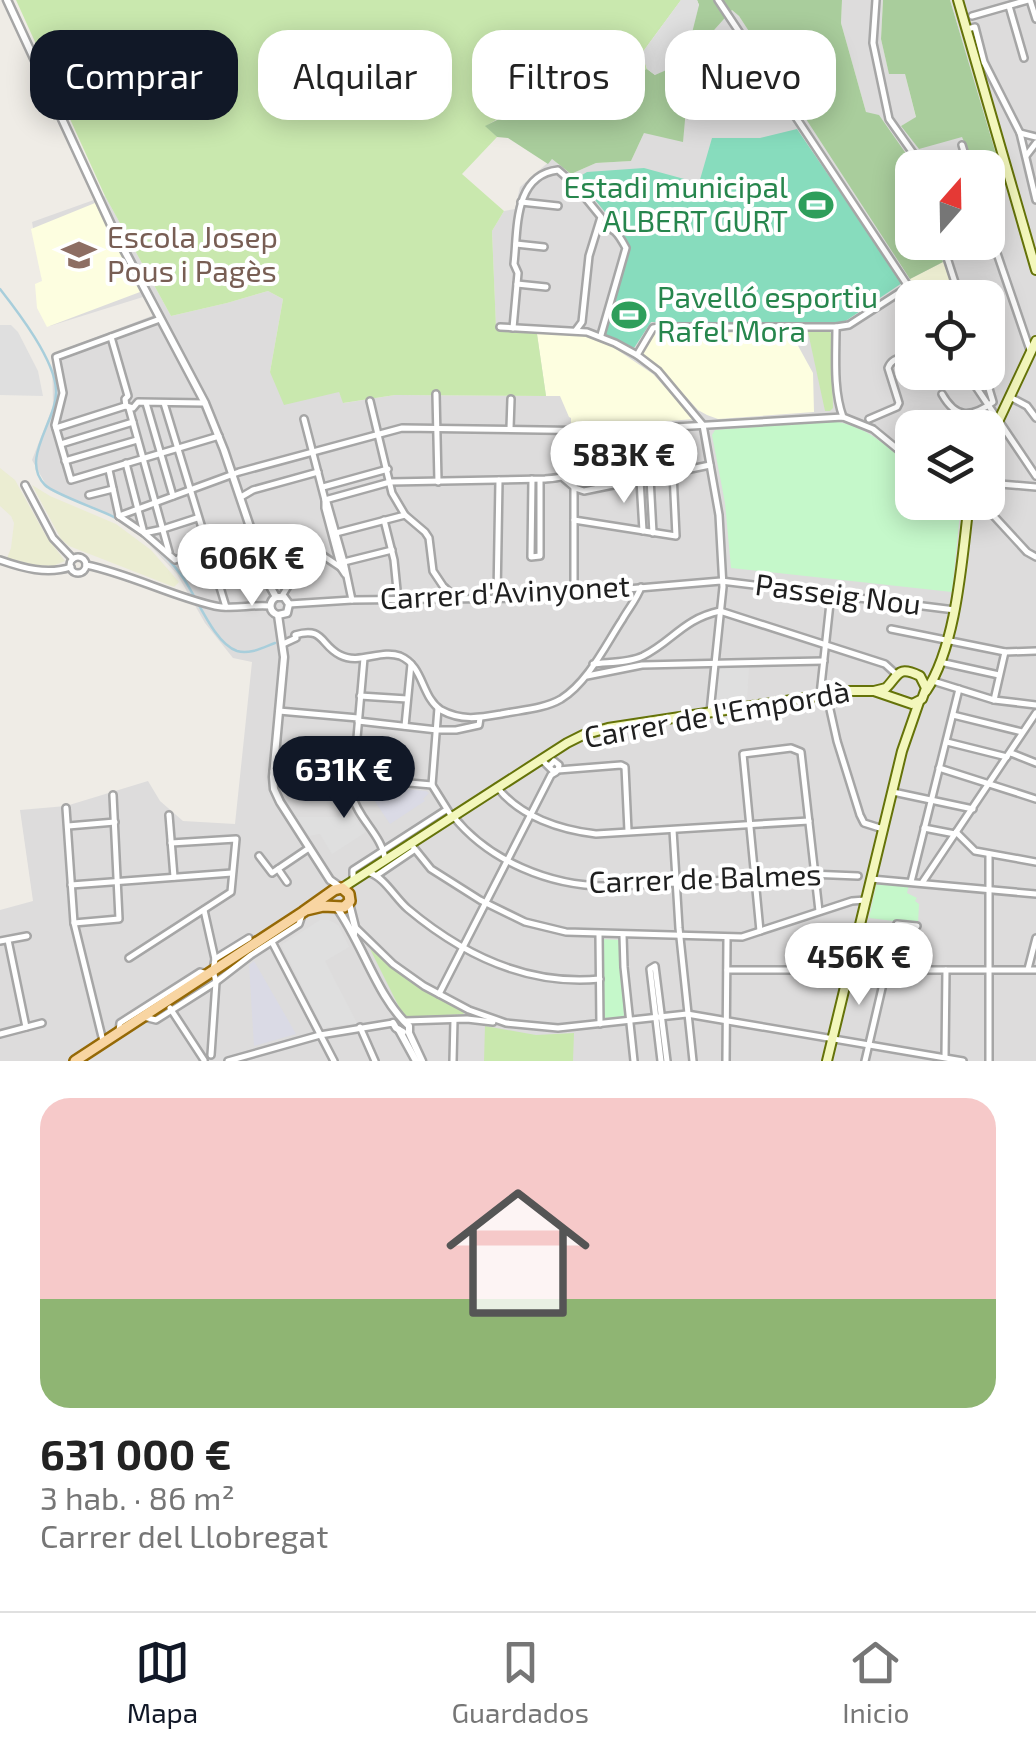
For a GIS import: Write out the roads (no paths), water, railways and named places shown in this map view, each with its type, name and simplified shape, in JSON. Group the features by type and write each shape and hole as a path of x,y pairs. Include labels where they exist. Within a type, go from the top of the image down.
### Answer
{"main road":[{"path":"958,0 970,28 976,64 1036,270"},
{"path":"1004,410 1036,342"},
{"path":"827,1061 908,731 918,702 936,672 954,610 966,520"},
{"path":"874,690 886,688 896,674 905,671 920,676 936,672"},
{"path":"920,676 926,692"},
{"path":"890,684 890,690 909,713 908,731"},
{"path":"874,690 910,704 918,702"},
{"name":"Carrer de l'Empordà","path":"339,891 385,855 412,847 450,814 542,759 555,767 592,732 824,694 874,690"},
{"path":"336,907 330,901 339,891"},
{"path":"305,911 321,906 344,908 339,891"},
{"path":"71,1061 142,1016 168,1006 248,942 339,891"}],"street":[{"path":"7,0 112,227 206,403 270,586 289,604 286,612 278,615 270,606"},
{"path":"718,0 904,280"},
{"path":"876,0 873,43 888,119 911,150"},
{"path":"972,16 1029,0 1036,20"},
{"path":"1009,6 1024,58"},
{"path":"970,28 1020,133 1036,200"},
{"path":"976,64 992,78"},
{"path":"1020,133 1034,139"},
{"path":"1023,146 1034,139"},
{"path":"1026,156 1034,139"},
{"path":"962,145 964,150"},
{"path":"513,328 520,202 544,172 558,170 601,216 589,256 582,322 574,331"},
{"path":"520,202 558,206"},
{"path":"597,231 613,228 626,248 601,337"},
{"path":"516,244 544,247"},
{"path":"999,260 1031,352"},
{"path":"517,284 546,287"},
{"path":"636,355 653,328 659,326 836,328 849,325 895,295"},
{"path":"160,318 56,358 63,394 56,428 71,480 219,436"},
{"path":"582,322 588,332"},
{"path":"500,328 588,332 601,337 658,371 703,425 720,515 720,611 710,712"},
{"path":"836,328 837,389 843,417"},
{"path":"111,336 170,554"},
{"path":"870,419 894,411 899,403 888,368 895,361"},
{"path":"980,390 990,403"},
{"path":"987,390 993,410"},
{"path":"436,394 438,482"},
{"path":"942,394 958,412 973,413 990,403"},
{"path":"128,396 146,403 206,403"},
{"path":"1010,398 1028,406 1036,418"},
{"path":"510,428 512,399"},
{"path":"370,401 392,494 404,515 426,532 433,571 458,600"},
{"path":"56,428 133,408 138,402"},
{"path":"146,403 174,496"},
{"path":"164,403 226,607"},
{"path":"880,416 880,427"},
{"path":"119,516 232,474 402,428 631,430 843,417 873,428 895,446"},
{"path":"304,419 352,600"},
{"path":"60,444 133,422"},
{"path":"574,431 574,593"},
{"path":"1005,431 1036,476"},
{"path":"662,435 664,475"},
{"path":"66,461 138,440"},
{"path":"126,463 144,532"},
{"path":"562,477 584,491 710,465"},
{"path":"108,468 119,516 175,560 252,532"},
{"path":"325,500 390,482 536,479 562,477 574,468"},
{"path":"322,487 388,469"},
{"path":"240,497 318,472"},
{"path":"574,520 676,536 673,473"},
{"path":"650,478 654,533"},
{"path":"536,479 540,556 531,557 536,479"},
{"path":"497,598 499,480"},
{"path":"640,480 643,531"},
{"path":"25,485 54,538 73,559"},
{"path":"1005,485 1035,488"},
{"path":"89,495 113,488"},
{"path":"325,500 343,568"},
{"path":"336,533 404,515"},
{"path":"144,532 198,517"},
{"path":"384,520 398,600"},
{"path":"998,520 1036,557"},
{"path":"289,532 343,568"},
{"path":"270,606 315,550"},
{"path":"343,568 392,550"},
{"path":"73,559 82,558 86,566"},
{"path":"71,567 73,559"},
{"path":"0,560 42,570 71,567"},
{"path":"86,566 226,607 270,606"},
{"path":"71,567 78,573 86,566"},
{"name":"Carrer d'Avinyonet","path":"289,604 497,598 721,580"},
{"name":"Passeig Nou","path":"721,580 954,610"},
{"path":"282,644 296,638 295,635 312,632 338,655 348,658 402,657 416,669 430,700 438,708 456,717 480,718 556,702 566,695 594,664 642,587"},
{"path":"832,594 824,694 860,815 864,823 882,829"},
{"path":"594,664 643,656 696,618 720,611 885,664 896,674"},
{"path":"278,615 284,657 273,772 277,798 339,891 364,954 419,1061"},
{"path":"891,629 1005,652 1036,651"},
{"path":"994,700 1005,652"},
{"path":"364,658 353,802 385,855"},
{"path":"584,677 642,666 824,661"},
{"path":"405,726 411,663"},
{"path":"936,672 999,674"},
{"path":"936,672 959,689 994,700 1036,705"},
{"path":"911,882 959,689"},
{"path":"360,696 407,699"},
{"path":"273,772 432,786 438,708"},
{"path":"279,711 437,730 478,725 480,718"},
{"path":"922,884 1036,714"},
{"path":"952,715 1023,732"},
{"path":"946,742 1036,763"},
{"path":"760,931 743,754 791,748 801,752 818,912"},
{"path":"439,994 555,767 625,767 628,832"},
{"path":"940,768 1036,799"},
{"name":"Carrer de Balmes","path":"432,786 450,814 476,840 544,876 588,885 814,874 858,876"},
{"path":"498,787 532,815 578,832 609,834 809,821"},
{"path":"892,792 973,809"},
{"path":"74,923 119,919 113,795"},
{"path":"66,808 74,923 98,1044"},
{"name":"Carrer de l'Empordà","path":"360,877 353,870 385,855 450,814"},
{"path":"169,815 174,877"},
{"path":"68,826 115,822"},
{"path":"924,828 956,833 975,852 1036,862"},
{"path":"673,830 693,1061"},
{"path":"129,958 231,892 236,839 171,843"},
{"path":"412,847 430,869 486,904 544,928 600,934 742,938 865,900"},
{"name":"Carrer de l'Empordà","path":"378,875 412,847"},
{"path":"259,856 271,873 309,848"},
{"path":"988,1061 990,854"},
{"path":"278,869 287,882"},
{"path":"71,885 233,873"},
{"path":"360,877 378,875 400,902 432,928 512,971 566,980 600,979"},
{"path":"871,879 1036,894"},
{"path":"336,907 354,930 393,964 469,1010 506,1023"},
{"path":"204,910 220,961"},
{"path":"119,1030 120,1023 200,972 210,972 216,982 214,1058 204,1060 168,1006 216,982 299,924 305,911"},
{"path":"865,1061 897,924 916,926"},
{"path":"600,934 600,1024"},
{"path":"623,935 634,1061"},
{"path":"26,1027 4,940 27,936"},
{"path":"726,1061 728,938"},
{"path":"727,970 1032,970 1036,938"},
{"path":"272,942 334,1061"},
{"path":"364,954 369,944 374,946"},
{"path":"659,1016 656,969 652,966 664,1061"},
{"path":"944,1058 946,970"},
{"path":"467,1019 469,1010"},
{"path":"228,1061 360,1028 467,1019 558,1028 688,1014 963,1061"},
{"path":"453,1061 454,1020"},
{"path":"0,1034 42,1022"},
{"path":"360,1028 375,1061"}],"waterway":[{"path":"0,289 34,337 54,378 55,402 38,451 38,475 50,489 122,521"},
{"path":"129,526 176,568 228,646 247,652 275,643"}],"place":[{"name":"Estadi municipal ALBERT GURT","path":"816,205"},
{"name":"Escola Josep Pous i Pagès","path":"79,255"},
{"name":"Pavelló esportiu Rafel Mora","path":"629,315"}]}
